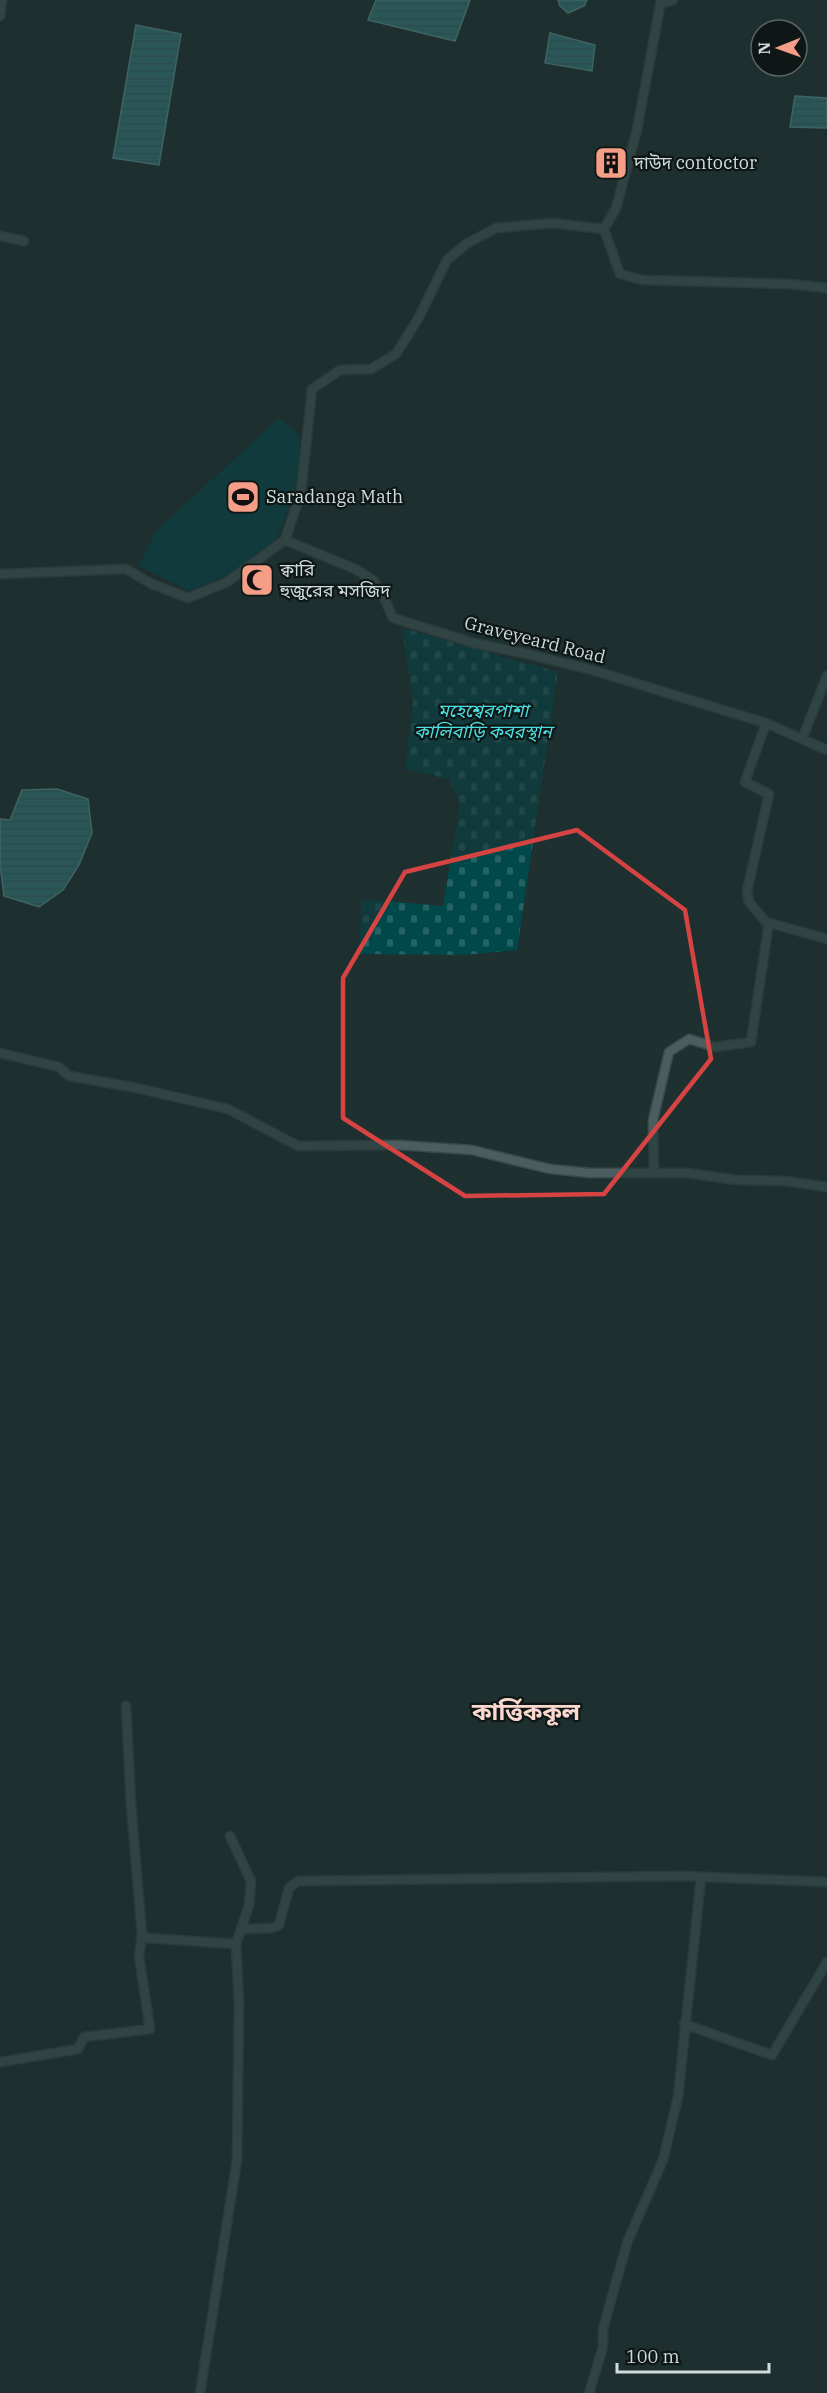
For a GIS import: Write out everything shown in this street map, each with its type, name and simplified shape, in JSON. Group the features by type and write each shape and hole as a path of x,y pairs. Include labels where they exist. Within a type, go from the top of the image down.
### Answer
{"street":[{"path":"604,229 616,208 637,130 661,2 673,0"},
{"path":"0,16 1,1"},
{"path":"0,574 51,574 126,569 152,584 188,598 227,582 285,540 301,492 312,389 340,370 371,369 396,354 418,319 447,260 466,244 496,228 552,223 604,229"},
{"path":"604,229 621,274 643,280 790,284 827,288"},
{"path":"0,236 24,241"},
{"name":"Graveyeard Road","path":"285,540 356,569 373,580 382,593 393,618 474,643 592,670 766,723 827,750"},
{"path":"802,739 827,676"},
{"path":"766,723 745,782 769,794 747,891 749,902 766,922 827,939"},
{"path":"654,1172 653,1120 669,1052 689,1039 715,1047 751,1042 768,929"},
{"path":"0,1053 59,1067 69,1076 228,1108 298,1146 398,1145 472,1150 550,1169 591,1173 687,1173 737,1180 785,1181 827,1187"},
{"path":"0,2062 78,2049 84,2037 150,2029 139,1956 142,1935 131,1805 126,1706"},
{"path":"200,2393 237,2160 239,2004 236,1944 249,1905 251,1881 230,1836"},
{"path":"241,1929 271,1928 279,1925 289,1888 298,1881 701,1877 827,1882"},
{"path":"589,2393 603,2347 603,2329 627,2243 663,2160 678,2097 701,1877"},
{"path":"142,1935 148,1938 236,1944"},
{"path":"684,2024 772,2055 827,1962"}],"highlighted area":[{"path":"577,830 685,910 711,1059 604,1194 465,1196 343,1118 343,978 405,872"}],"green space":[{"name":"Saradanga Math","path":"279,418 299,434 299,475 285,519 272,546 241,568 190,591 138,566 156,531"},
{"name":"মহেশ্বেরপাশা কালিবাড়ি কবরস্থান","path":"402,628 558,672 517,950 464,955 360,954 361,899 443,906 460,803 449,779 405,769 413,702"}],"shaded area":[{"path":"376,0 470,0 455,41 368,20"},
{"path":"558,0 587,0 584,6 568,13 560,6"},
{"path":"136,25 181,34 159,165 113,158"},
{"path":"550,33 595,45 592,71 545,63"},
{"path":"795,96 827,98 827,128 790,127"},
{"path":"57,789 88,799 92,833 79,865 63,890 39,907 4,896 0,864 0,819 10,820 22,790"}],"place":[{"name":"দাউদ contoctor","path":"611,163"},
{"name":"Saradanga Math","path":"243,497"},
{"name":"ক্বারি হুজুরের মসজিদ","path":"257,580"}],"district":[{"name":"কার্ত্তিককূল","path":"526,1712"}]}
